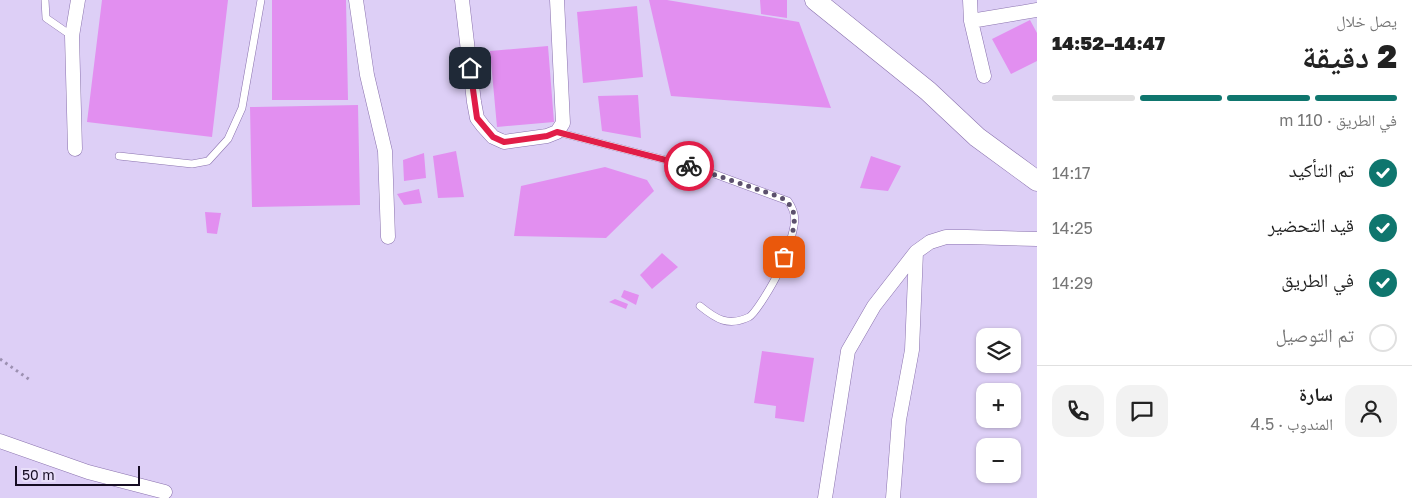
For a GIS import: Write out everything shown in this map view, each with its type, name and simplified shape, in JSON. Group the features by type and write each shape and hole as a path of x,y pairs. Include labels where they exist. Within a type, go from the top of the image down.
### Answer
{"street":[{"path":"75,149 72,36 78,0"},
{"path":"356,0 366,75 385,151 388,237"},
{"path":"462,0 477,118 493,137 504,142 547,136 557,132 563,123 557,0"},
{"path":"815,0 928,91 978,137 1037,181"},
{"path":"970,0 971,21 984,76"},
{"path":"971,21 1037,10"},
{"path":"825,498 848,351 874,306 916,252 930,242 946,237 967,236 1037,240"},
{"path":"893,498 899,420 912,350 916,252"},
{"path":"0,441 88,472 165,492"}],"lane":[{"path":"45,0 46,18 72,36"},
{"path":"119,156 192,164 208,161 228,139 242,108 261,0"},
{"path":"557,132 702,169 788,201 792,206 794,225 778,273 751,316 738,321 726,321 716,318 700,306"}],"path":[{"path":"0,359 30,380"}],"building":[{"path":"102,0 228,0 212,137 87,122"},
{"path":"272,0 346,0 348,100 272,100"},
{"path":"649,0 667,0 799,22 831,108 671,96"},
{"path":"760,0 787,0 787,18 761,14"},
{"path":"637,6 643,77 583,83 577,12"},
{"path":"1030,20 1037,33 1037,61 1011,74 992,39"},
{"path":"548,46 554,122 497,127 490,51"},
{"path":"638,95 641,138 602,131 598,96"},
{"path":"358,105 360,205 252,207 250,107"},
{"path":"456,151 464,197 438,198 433,156"},
{"path":"424,153 426,178 404,181 403,160"},
{"path":"871,156 901,166 888,191 860,188"},
{"path":"605,167 647,180 654,191 606,238 514,236 521,186"},
{"path":"419,189 422,203 404,205 397,194"},
{"path":"205,212 221,213 217,234 207,233"},
{"path":"662,253 678,267 652,289 640,275"},
{"path":"624,290 639,295 636,305 621,297"},
{"path":"615,299 628,304 626,309 609,302"},
{"path":"762,351 814,358 804,422 775,418 776,406 754,403"}],"way so far":[{"path":"689,166 702,169 788,201 792,206 794,214 794,225 784,257"}],"route":[{"path":"470,68 477,118 493,137 504,142 547,136 557,132 689,166"}]}
